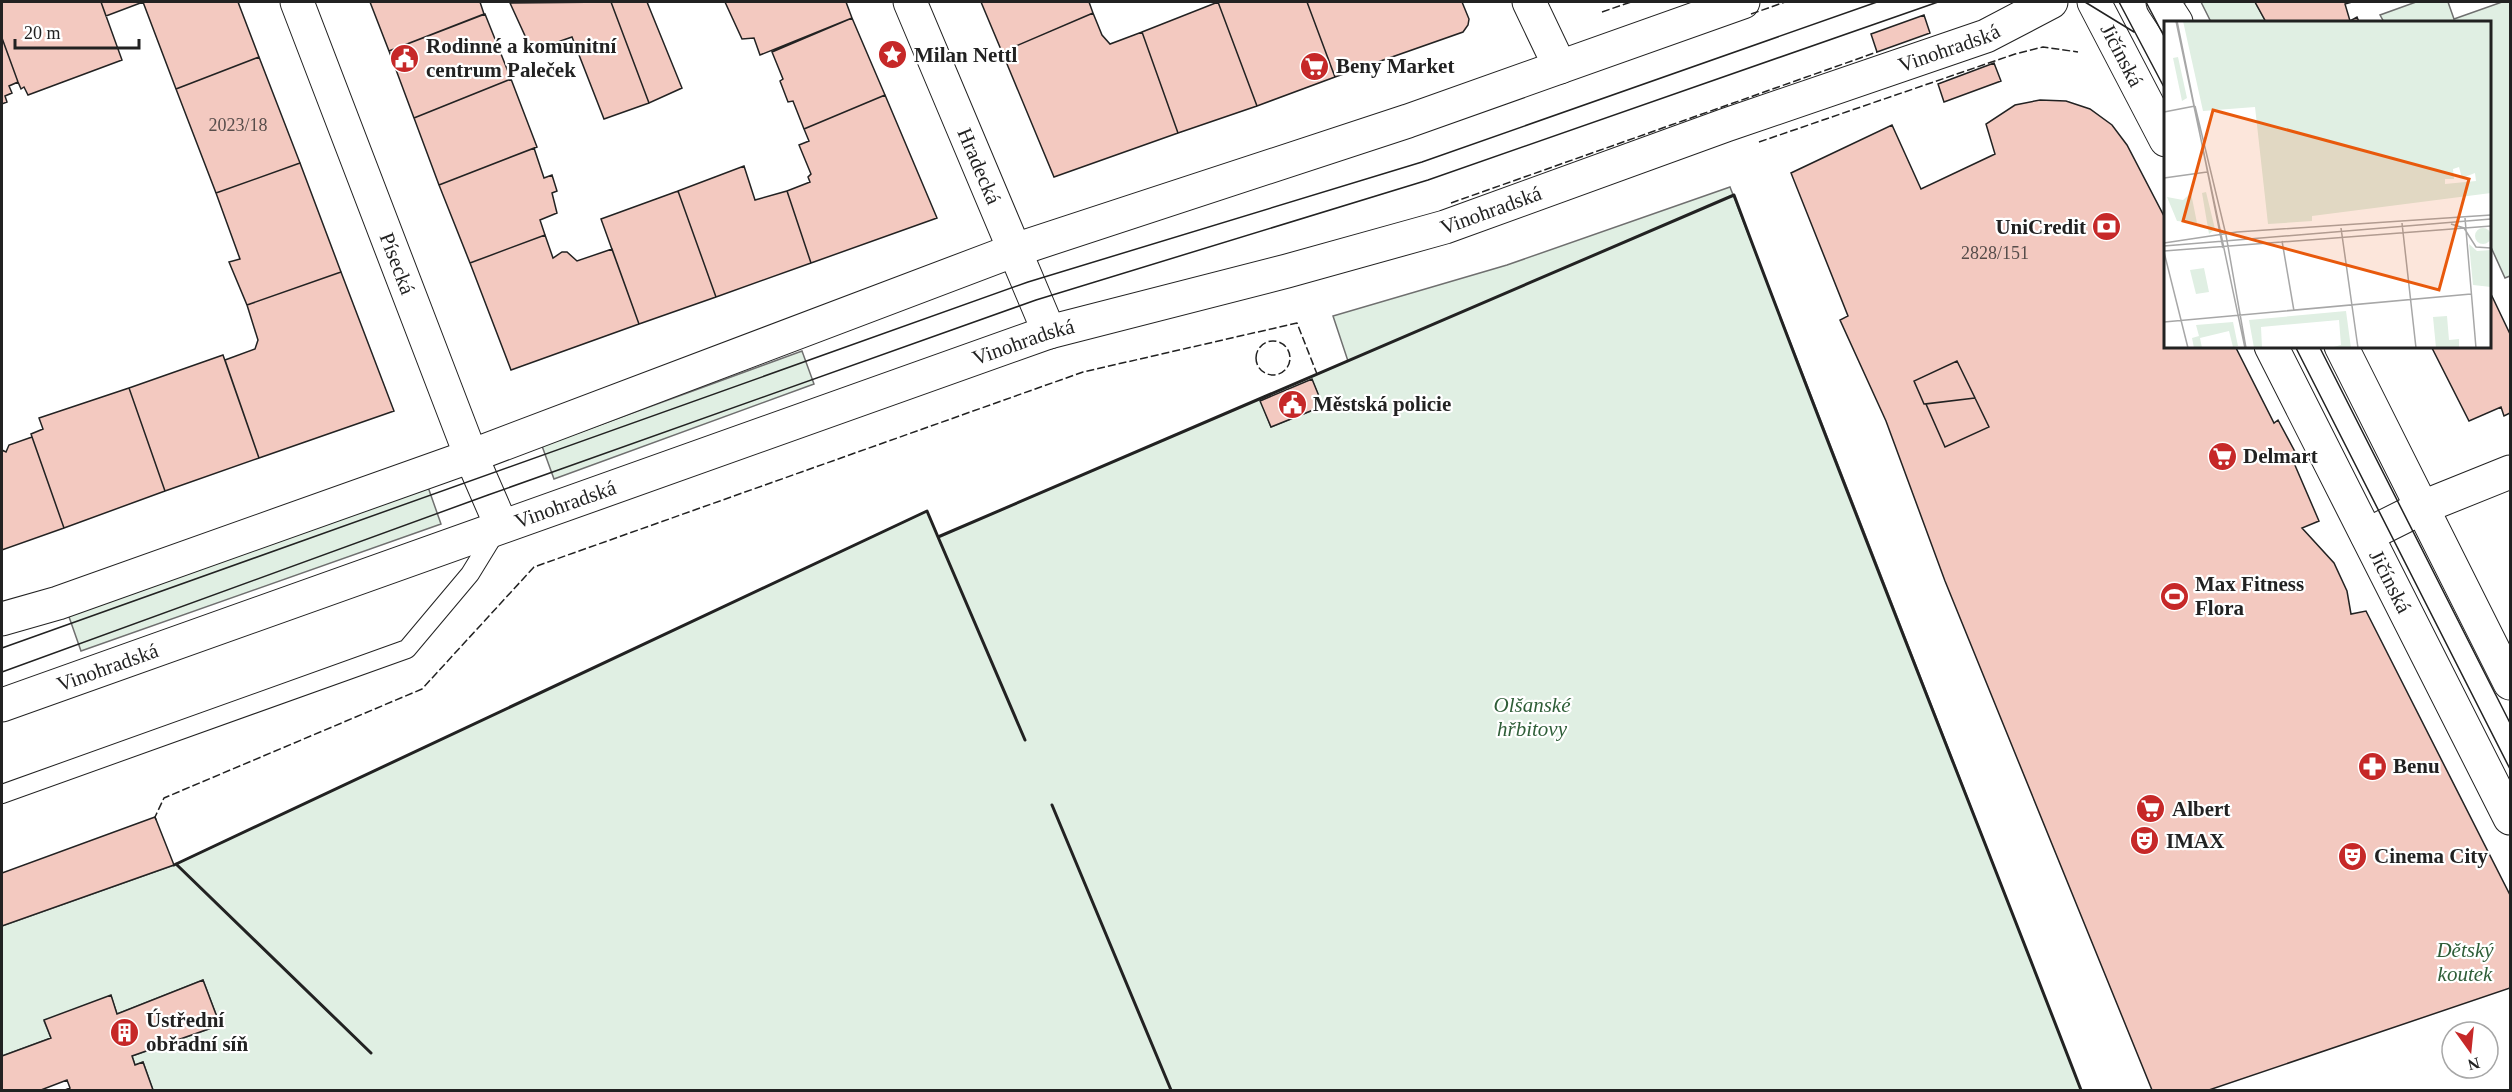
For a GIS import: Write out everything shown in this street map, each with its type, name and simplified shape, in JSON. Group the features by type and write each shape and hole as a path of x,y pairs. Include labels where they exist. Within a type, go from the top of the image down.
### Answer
{"main road":[{"name":"Písecká","path":"297,2 471,456 501,525"},
{"name":"Hradecká","path":"910,2 1049,332"},
{"path":"1529,2 1560,67"},
{"path":"2,619 58,603 471,456 1015,250 1408,121 1743,2"},
{"name":"Vinohradská","path":"2,705 501,525 1049,332 1287,271 1445,227 1726,125 1986,36 2051,2"},
{"name":"Jičínská","path":"2094,2 2164,136"},
{"path":"2163,2 2175,21"},
{"name":"Jičínská","path":"2272,348 2511,818"},
{"path":"2343,348 2511,683"},
{"path":"2367,535 2423,507 2511,472"}],"lane":[{"path":"2,794 407,649 470,574 501,525"}],"green space":[{"path":"2201,2 2255,2 2265,21 2210,21"},
{"path":"2416,2 2448,2 2454,19 2502,2 2510,2 2510,276 2505,278 2491,247 2491,21 2383,21 2380,15"},
{"name":"Olšanské hřbitovy","path":"1730,187 2081,1090 153,1090 143,1062 135,1065 132,1056 220,1025 203,980 117,1014 111,996 44,1021 51,1038 2,1056 2,926 174,865 927,511 938,537 1348,361 1333,316 1507,265","holes":["1312,380 1323,406 1271,427 1261,401"]},
{"path":"802,351 814,384 554,479 542,446"},
{"path":"428,487 441,524 81,651 68,614"}],"building":[{"path":"2,2 101,2 122,60 28,95 24,87 21,89 2,38"},
{"path":"101,2 143,2 106,16"},
{"path":"143,2 238,2 259,57 176,89"},
{"path":"370,2 480,2 484,14 389,51"},
{"path":"611,2 647,2 682,88 649,103"},
{"path":"611,2 649,103 604,119 572,37 532,51 510,3"},
{"path":"725,2 846,2 852,18 760,55 754,38 742,39"},
{"path":"981,2 1089,2 1093,13 1002,52"},
{"path":"1218,2 1307,2 1335,77 1257,106"},
{"path":"1218,2 1257,106 1178,133 1142,32"},
{"path":"1307,2 1462,2 1469,19 1463,32 1335,77"},
{"path":"2255,2 2352,2 2345,4 2350,21 2265,21"},
{"path":"1093,13 1102,35 1110,44 1142,32 1178,133 1054,177 1002,52"},
{"path":"485,14 511,79 414,118 389,51"},
{"path":"1924,15 1930,33 1877,52 1871,34"},
{"path":"852,18 885,95 804,129 793,101 788,102 780,81 783,79 772,52"},
{"path":"2,38 18,82 9,86 12,93 5,96 7,102 2,104"},
{"path":"259,57 300,163 216,193 176,89"},
{"path":"1994,63 2001,81 1944,102 1938,84"},
{"path":"511,79 537,147 439,185 414,118"},
{"path":"885,95 937,218 811,263 787,191 810,182 808,177 811,174 799,145 809,141 804,129"},
{"path":"2040,100 2066,101 2090,109 2112,125 2127,145 2164,216 2164,348 2236,348 2274,423 2278,420 2300,461 2294,463 2319,521 2302,528 2334,563 2347,591 2351,614 2366,611 2510,895 2510,988 2209,1090 2152,1090 1945,581 1886,421 1840,320 1848,316 1791,173 1892,125 1921,189 1995,154 1986,124 2015,105"},
{"path":"534,148 544,178 552,175 557,191 552,193 557,213 540,220 545,235 470,263 439,185"},
{"path":"300,163 341,272 247,305 229,262 240,259 216,193"},
{"path":"744,166 755,200 787,191 811,263 716,297 678,191"},
{"path":"678,191 716,297 639,324 601,219"},
{"path":"545,235 553,258 562,252 567,252 577,261 612,249 639,324 511,370 470,263"},
{"path":"341,272 394,411 259,458 225,360 255,349 258,340 247,305"},
{"path":"2491,294 2510,334 2510,413 2504,416 2501,407 2469,421 2432,348 2491,348"},
{"path":"223,355 259,458 165,491 129,388"},
{"path":"1957,361 1975,398 1924,404 1914,381"},
{"name":"Městská policie","path":"1312,379 1323,406 1271,427 1260,401"},
{"path":"129,388 165,491 64,528 31,434 43,429 39,418"},
{"path":"1975,398 1989,427 1945,447 1926,404"},
{"path":"32,437 64,528 2,550 2,450 6,452 9,445"},
{"path":"155,817 174,865 2,926 2,873"},
{"name":"Ústřední obřadní síň","path":"203,980 220,1025 132,1056 135,1065 143,1062 153,1090 65,1090 70,1088 67,1080 41,1090 2,1090 2,1056 51,1038 44,1020 111,995 117,1014"}],"tram line":[{"path":"2,648 1028,282 1422,162 1877,2"},
{"path":"2,672 488,495 1036,300 1428,180 1938,2"},
{"path":"2085,2 2134,32"},
{"path":"2119,2 2164,87"},
{"path":"2146,2 2164,36"},
{"path":"2296,348 2510,769"},
{"path":"2320,348 2510,723"}],"fence":[{"path":"1602,12 1631,2"},
{"path":"1751,14 1785,2"},
{"path":"1759,142 2015,54 2043,47 2078,52"},
{"path":"1451,203 1877,52"},
{"path":"156,820 155,817 164,798 422,689 534,567 1083,372 1297,323 1317,374"},
{"path":"1273,341 1285,346 1290,358 1285,370 1273,375 1261,370 1256,358 1261,346 1273,341"}],"wall":[{"path":"174,865 927,511 938,537 1734,195 2081,1090"},
{"path":"938,537 1025,740"},
{"path":"1052,805 1171,1090"},
{"path":"176,864 371,1053"}],"place":[{"name":"Milan Nettl","path":"893,55"},
{"name":"Rodinné a komunitní centrum Paleček","path":"405,58"},
{"name":"Beny Market","path":"1315,66"},
{"name":"UniCredit","path":"2107,227"},
{"name":"Městská policie","path":"1292,404"},
{"name":"Delmart","path":"2222,456"},
{"name":"Max Fitness Flora","path":"2174,596"},
{"name":"Benu","path":"2372,766"},
{"name":"Albert","path":"2151,809"},
{"name":"IMAX","path":"2145,841"},
{"name":"Cinema City","path":"2353,856"},
{"name":"Ústřední obřadní síň","path":"125,1032"}],"park label":[{"name":"Dětský koutek","path":"2465,962"}]}
